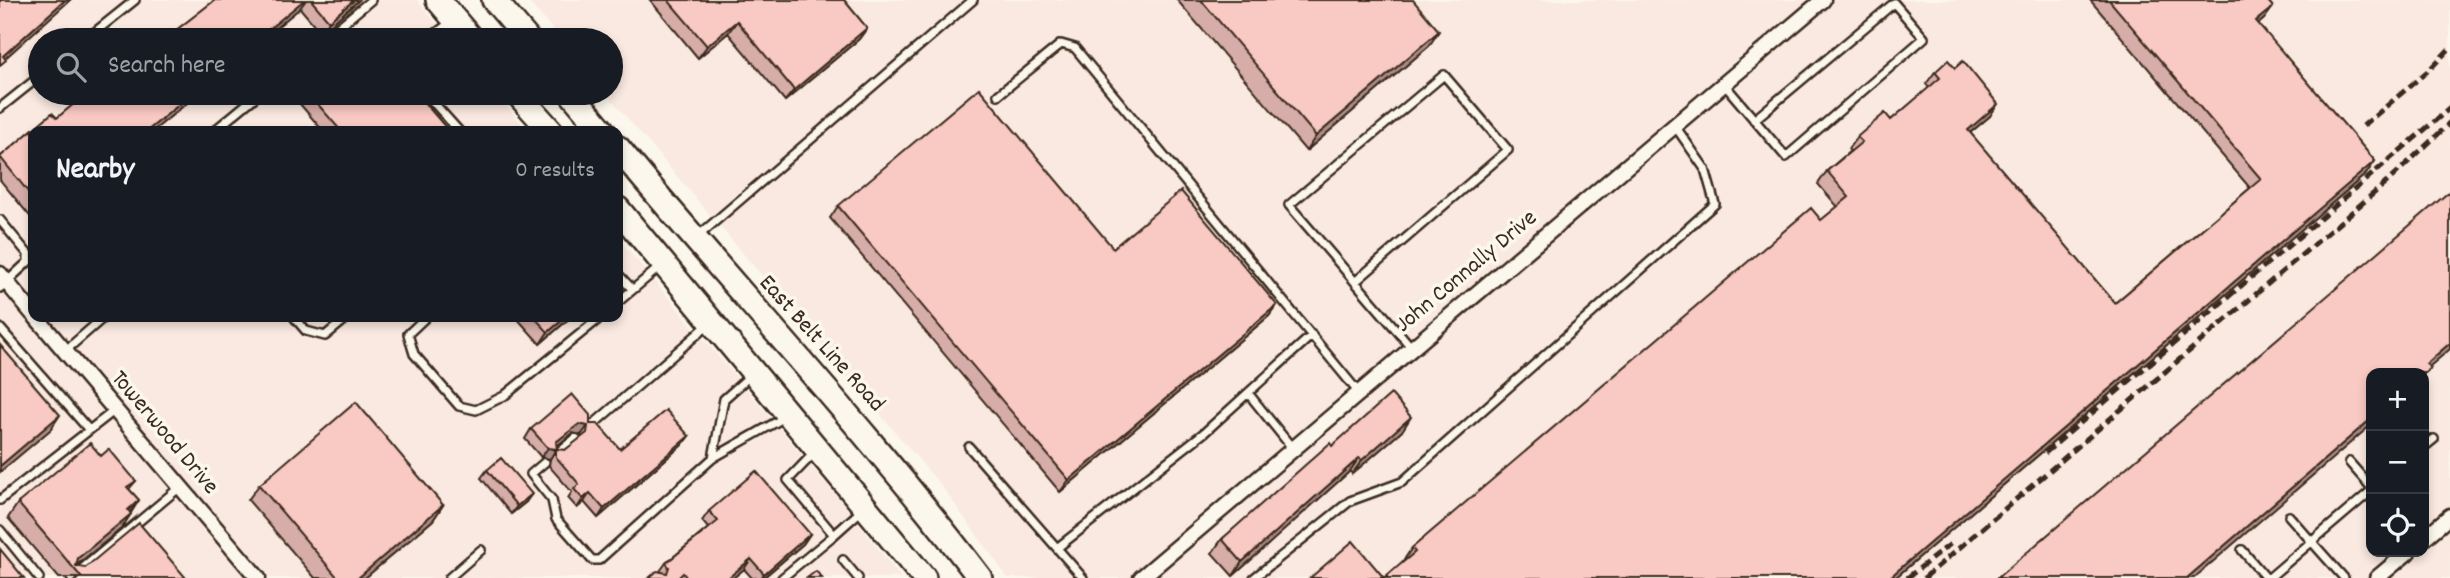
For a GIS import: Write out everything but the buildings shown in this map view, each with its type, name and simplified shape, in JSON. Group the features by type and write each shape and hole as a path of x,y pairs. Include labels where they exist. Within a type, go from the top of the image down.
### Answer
{"main road":[{"path":"438,0 462,28"},
{"path":"494,0 518,28"},
{"path":"528,105 547,126"},
{"path":"581,105 599,126"},
{"name":"East Belt Line Road","path":"623,154 694,240 848,412 980,578"},
{"path":"623,215 924,578"},
{"path":"664,264 694,240"}],"street":[{"name":"John Connally Drive","path":"1141,578 1823,0"},
{"name":"Towerwood Drive","path":"2,282 28,308"},
{"name":"Towerwood Drive","path":"41,322 258,578"},
{"path":"2429,534 2450,516"},
{"path":"2379,577 2402,557"}],"lane":[{"path":"100,28 135,0"},
{"path":"337,28 371,0"},
{"path":"694,240 973,0"},
{"path":"1724,84 1754,120 1786,157 1924,38 1894,3 1754,120"},
{"path":"442,28 454,19"},
{"path":"998,95 1061,44 1075,48 1359,393"},
{"path":"1355,282 1508,150 1444,75 1289,205 1355,282 1412,348"},
{"path":"0,108 28,86"},
{"path":"220,126 245,105"},
{"path":"436,105 455,126"},
{"path":"1254,578 1350,501 1402,482 1715,204 1705,169 1674,126"},
{"path":"0,220 28,254"},
{"path":"2,282 28,264"},
{"path":"623,297 664,264"},
{"path":"623,279 632,289"},
{"path":"65,351 98,322"},
{"path":"298,322 306,331 325,336 342,322"},
{"path":"421,322 408,334 414,354 459,406 476,410 504,396 595,322"},
{"path":"588,429 712,322"},
{"path":"0,328 89,430"},
{"path":"1057,548 1205,432 1312,335"},
{"path":"713,458 724,399 753,372"},
{"path":"1248,393 1293,449"},
{"path":"0,500 115,410"},
{"path":"545,462 531,474 552,500 556,519 592,560 599,560 713,458 788,415"},
{"path":"555,454 576,438"},
{"path":"2429,443 2434,439"},
{"path":"969,447 1083,578"},
{"path":"818,449 794,470 788,480 834,535"},
{"path":"2349,462 2366,483"},
{"path":"71,578 180,487"},
{"path":"2242,550 2268,578 2366,493"},
{"path":"782,578 866,507"},
{"path":"2289,516 2344,578"},
{"path":"0,530 39,578"},
{"path":"449,578 481,550"},
{"path":"843,560 858,578"}],"shaded area":[{"path":"0,0 417,0 441,28 28,28 28,105 505,105 524,126 28,126 28,322 623,322 623,244 843,503 901,578 0,578"},
{"path":"527,0 2450,0 2450,578 1008,578 943,488 616,105 623,105 623,28 552,28"}],"railway":[{"path":"2363,126 2430,69 2450,48"},
{"path":"2045,453 2450,108"},
{"path":"1924,578 2387,182 2450,123"},
{"path":"1907,578 1953,542"}]}
